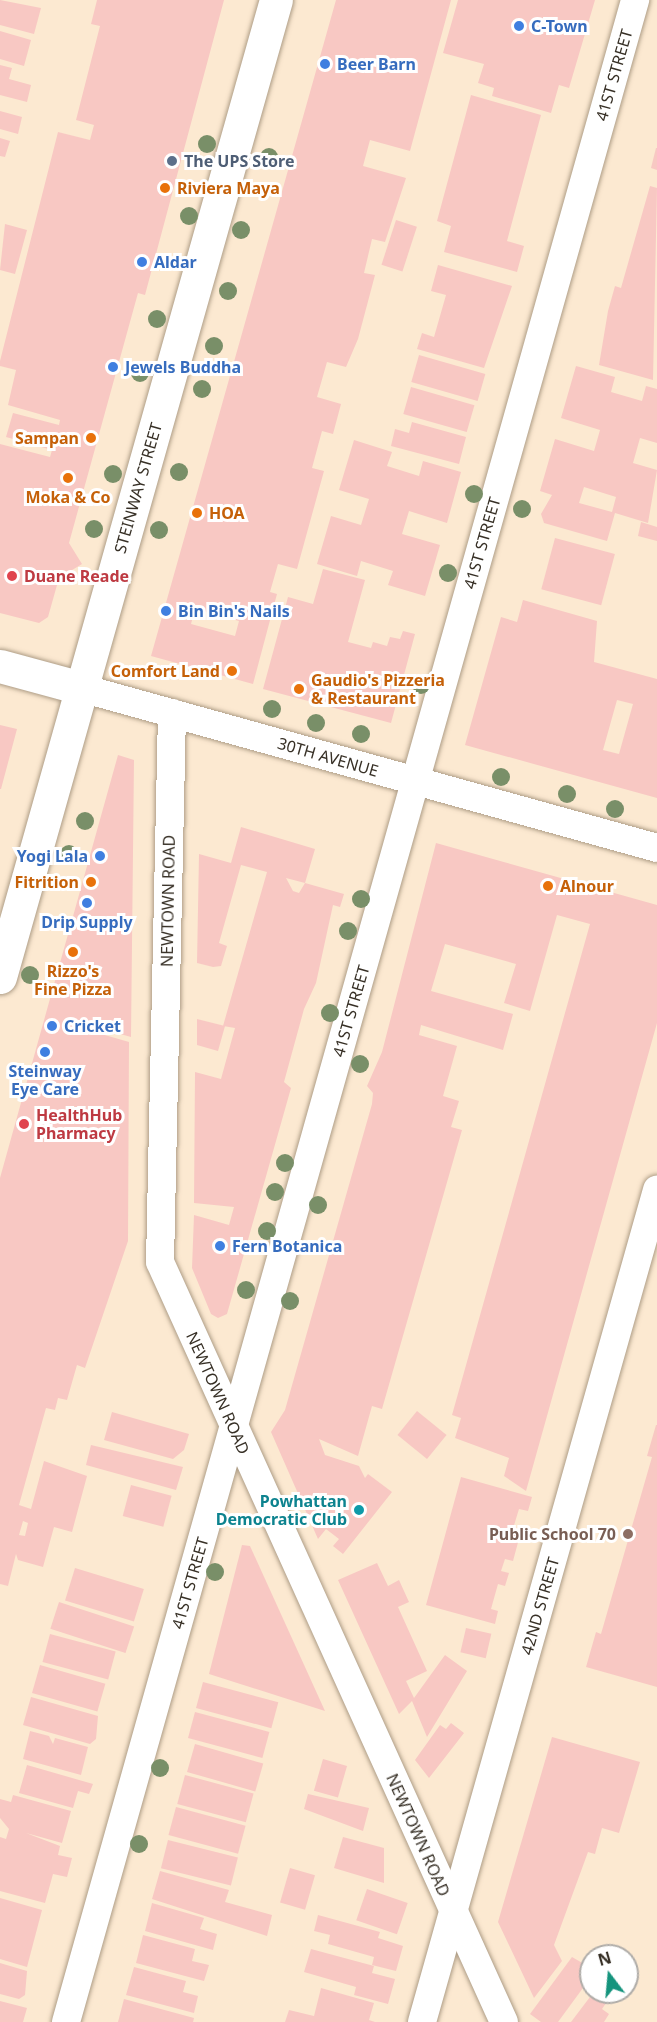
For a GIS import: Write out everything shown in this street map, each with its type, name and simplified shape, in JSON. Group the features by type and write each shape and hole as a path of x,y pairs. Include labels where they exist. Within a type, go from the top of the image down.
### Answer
{"street":[{"name":"STEINWAY STREET","path":"0,976 276,0"},
{"name":"41ST STREET","path":"66,2022 635,0"},
{"name":"30TH AVENUE","path":"0,666 657,848"},
{"name":"NEWTOWN ROAD","path":"172,713 160,1262 233,1428 504,2022"},
{"name":"42ND STREET","path":"422,2022 657,1191"}],"building":[{"path":"0,0 41,8 34,34 0,25"},
{"path":"97,0 224,0 145,295 138,293 69,543 82,564 59,578 48,617 39,623 0,613 0,444 50,457 52,450 6,437 13,413 59,425 60,420 8,405 16,370 0,366 0,361 58,132 90,140 94,125 76,120 100,26 91,24"},
{"path":"336,0 451,0 410,151 370,140 363,166 406,178 385,242 372,239 364,273 375,275 358,339 346,367 327,362 317,397 341,404 333,434 322,431 312,468 324,471 297,569 278,564 270,592 277,594 253,684 151,656","holes":["195,609 239,621 235,636 191,624"]},
{"name":"C-Town","path":"458,0 595,0 569,88 559,85 551,113 492,96 494,88 478,83 484,64 443,53"},
{"path":"0,31 31,40 24,66 0,59"},
{"path":"0,65 12,68 9,79 31,85 27,102 0,95"},
{"path":"471,95 541,115 507,241 524,246 517,272 444,252 451,226 437,221"},
{"path":"0,111 22,117 18,134 0,129"},
{"path":"0,138 10,141 5,157 0,156"},
{"path":"657,148 657,170 651,168"},
{"path":"650,186 657,188 653,380 599,365 608,311 615,286 621,288"},
{"path":"396,220 417,227 402,271 381,265"},
{"path":"5,224 27,230 15,274 0,270"},
{"path":"438,265 512,286 484,368 417,349 422,333 434,337 446,295 431,291"},
{"path":"419,355 485,374 478,401 411,382"},
{"path":"576,366 615,377 611,392 642,401 646,386 657,389 657,443 640,438 633,463 657,470 648,523 615,513 607,541 544,523 541,514 552,495 540,491 555,439 594,451 600,430 561,418","holes":["584,487 616,497 612,512 579,503"]},
{"path":"411,387 474,405 467,432 403,414"},
{"path":"412,422 466,437 459,464 391,446 395,429 409,433"},
{"path":"354,440 392,452 387,466 419,476 423,461 461,472 447,523 409,511 402,534 440,545 425,596 388,585 393,571 361,561 357,576 317,564 331,516 361,525 369,499 339,490"},
{"path":"641,522 657,527 657,541 638,536"},
{"path":"555,538 615,554 601,605 541,589"},
{"path":"323,569 365,580 348,642 371,648 373,642 387,646 390,637 400,639 403,631 415,634 391,723 263,689 288,597 313,604"},
{"path":"523,600 597,621 594,662 657,679 657,798 465,745 501,617 517,622","holes":["617,700 633,704 619,754 603,750"]},
{"path":"0,725 17,729 1,789 0,789"},
{"path":"118,755 134,760 131,1037 78,1022 77,1027 129,1042 128,1241 85,1368 77,1365 67,1400 58,1398 55,1410 46,1408 19,1505 31,1509 44,1461 87,1476 72,1532 54,1527 43,1567 18,1560 16,1554 8,1586 0,1584 0,1178","holes":["23,1521 28,1523 25,1536 19,1535"]},
{"path":"241,827 315,849 305,883 344,894 340,907 333,905 316,983 304,1009 284,1082 291,1088 227,1314 218,1318 211,1314 192,1268 194,1215 229,1225 234,1207 194,1203 195,1072 221,1079 235,1028 223,1026 267,872 241,865 219,943 227,946 221,966 213,967 197,963 199,854 231,863","holes":["286,878 305,883 299,893 293,891"]},
{"path":"436,843 657,905 657,1023 526,1491 504,1476 509,1458 455,1438 461,1418 452,1415 590,924 557,915 530,1011 504,1003 516,964 445,944 431,991 513,1014 503,1050 421,1025 419,1035 457,1046 443,1096 459,1101 451,1127 462,1130 382,1409 372,1406 358,1456 319,1439 325,1455 359,1466 365,1478 368,1474 392,1492 343,1554 333,1546 339,1539 326,1529 318,1539 271,1432 285,1410 372,1104 373,1093 367,1086 382,1052"},
{"path":"197,1019 225,1026 218,1051 197,1045"},
{"path":"417,1411 447,1435 427,1459 397,1435"},
{"path":"112,1412 189,1434 184,1450 173,1459 104,1440"},
{"path":"656,1425 657,1687 586,1667 596,1632 601,1634 652,1457 647,1456"},
{"path":"91,1445 183,1467 176,1490 86,1465"},
{"path":"461,1477 532,1497 528,1511 519,1509 512,1532 520,1535 513,1561 505,1559 501,1571 509,1573 505,1586 498,1584 491,1609 498,1611 495,1624 426,1605"},
{"path":"131,1485 172,1496 163,1527 123,1516"},
{"path":"242,1545 250,1546 325,1711 209,1674"},
{"path":"377,1563 388,1586 399,1580 409,1602 398,1607 427,1671 406,1681 414,1698 445,1655 467,1671 427,1737 412,1701 399,1714 338,1580"},
{"path":"75,1568 144,1589 134,1622 65,1601"},
{"path":"59,1602 134,1626 125,1653 50,1629"},
{"path":"466,1628 491,1634 486,1658 460,1652"},
{"path":"50,1634 116,1652 108,1680 42,1662"},
{"path":"40,1665 105,1684 97,1712 32,1693"},
{"path":"203,1682 278,1702 271,1728 196,1708"},
{"path":"31,1697 98,1716 96,1739 90,1744 23,1725"},
{"path":"195,1712 269,1732 262,1758 188,1738"},
{"path":"451,1723 464,1733 429,1778 415,1760 440,1725 446,1729"},
{"path":"30,1731 49,1736 53,1744 55,1738 88,1747 81,1775 23,1759"},
{"path":"552,1737 640,1762 619,1833 602,1828 595,1854 588,1852 554,1945 562,1961 534,1998 498,1922"},
{"path":"195,1744 263,1764 255,1791 187,1772"},
{"path":"323,1759 347,1766 338,1798 314,1791"},
{"path":"27,1765 93,1784 89,1794 78,1791 73,1808 19,1793"},
{"path":"185,1775 254,1793 246,1822 177,1804"},
{"path":"308,1794 369,1808 363,1831 304,1809"},
{"path":"13,1795 71,1811 62,1843 26,1833 60,1846 58,1855 72,1858 67,1877 53,1874 45,1903 0,1891 0,1837 6,1839 9,1829 0,1818 0,1799 11,1802"},
{"path":"176,1807 246,1826 238,1854 168,1835"},
{"path":"343,1837 384,1848 384,1883 334,1868"},
{"path":"168,1840 238,1857 231,1886 161,1868"},
{"path":"290,1868 315,1875 305,1910 280,1903"},
{"path":"160,1871 229,1890 225,1902 272,1915 267,1936 152,1899"},
{"path":"367,1889 408,1903 397,1934 356,1920"},
{"path":"0,1898 42,1910 27,1967 0,1959"},
{"path":"152,1903 204,1918 200,1929 217,1934 213,1950 145,1931"},
{"path":"318,1915 380,1932 378,1938 403,1946 396,1971 372,1965 374,1957 328,1944 330,1935 314,1931"},
{"path":"143,1935 195,1949 192,1961 209,1965 204,1981 136,1963"},
{"path":"311,1949 374,1966 372,1973 395,1979 388,2004 354,1995 356,1987 304,1972"},
{"path":"572,1957 579,1961 579,1993 558,2022 541,2022 530,2014"},
{"path":"0,1963 27,1971 25,1995 19,1999 0,1994"},
{"path":"134,1967 186,1981 183,1992 198,1996 194,2013 126,1995"},
{"path":"321,1988 374,2003 369,2020 375,2022 285,2022 289,2010 314,2016"},
{"path":"124,1999 194,2018 193,2022 118,2022"},
{"path":"0,2001 27,2008 23,2022 0,2022"},
{"path":"585,2004 605,2004 602,2009 609,2014 604,2022 571,2022"}],"place":[{"name":"C-Town","path":"519,26"},
{"name":"Beer Barn","path":"325,64"},
{"name":"The UPS Store","path":"172,161"},
{"name":"Riviera Maya","path":"165,188"},
{"name":"Aldar","path":"142,262"},
{"name":"Jewels Buddha","path":"113,367"},
{"name":"Sampan","path":"91,438"},
{"name":"Moka & Co","path":"68,478"},
{"name":"HOA","path":"197,513"},
{"name":"Duane Reade","path":"12,576"},
{"name":"Bin Bin's Nails","path":"166,611"},
{"name":"Comfort Land","path":"232,671"},
{"name":"Gaudio's Pizzeria & Restaurant","path":"299,689"},
{"name":"Yogi Lala","path":"100,856"},
{"name":"Fitrition","path":"91,882"},
{"name":"Alnour","path":"548,886"},
{"name":"Drip Supply","path":"87,903"},
{"name":"Rizzo's Fine Pizza","path":"73,952"},
{"name":"Cricket","path":"52,1026"},
{"name":"Steinway Eye Care","path":"45,1052"},
{"name":"HealthHub Pharmacy","path":"24,1124"},
{"name":"Fern Botanica","path":"220,1246"},
{"name":"Powhattan Democratic Club","path":"359,1510"},
{"name":"Public School 70","path":"628,1534"}]}
